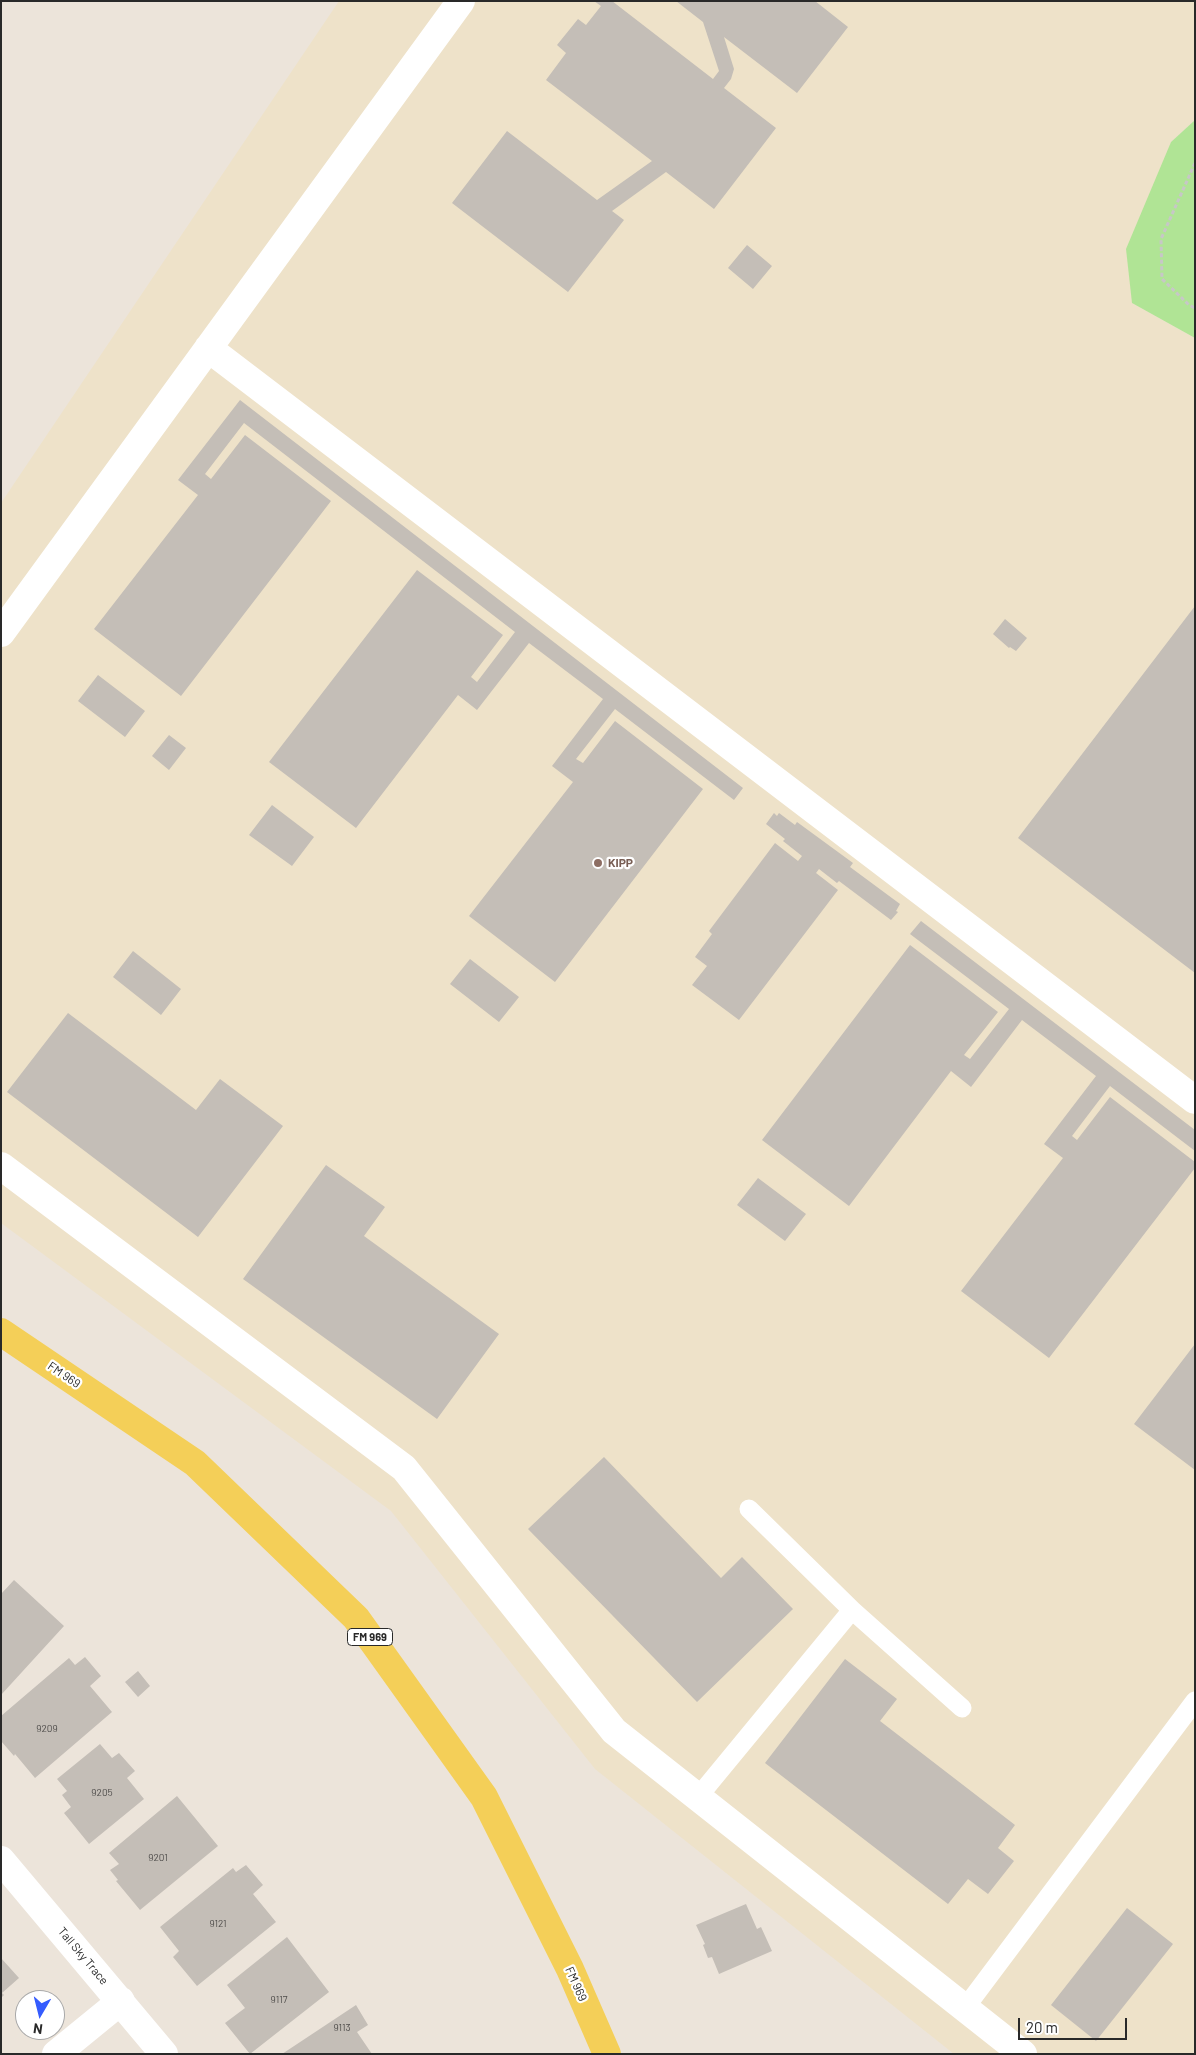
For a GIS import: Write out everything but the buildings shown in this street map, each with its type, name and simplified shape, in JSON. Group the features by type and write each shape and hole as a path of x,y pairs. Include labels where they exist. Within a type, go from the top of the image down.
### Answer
{"main road":[{"name":"FM 969","path":"1,1332 194,1463 356,1618 484,1797 570,1969 607,2054"}],"street":[{"path":"1,633 461,1"},
{"path":"208,348 1195,1100"},
{"path":"1,1166 404,1468 614,1731 1023,2054"},
{"name":"Tall Sky Trace","path":"1,1860 164,2054"},
{"path":"56,2054 121,2001"}],"lane":[{"path":"748,1509 852,1610 962,1708"},
{"path":"698,1797 852,1610"},
{"path":"965,2008 1195,1700"}],"path":[{"path":"1195,163 1161,239 1162,279 1188,305 1195,308"}],"shaded area":[{"name":"KIPP","path":"339,1 1195,1 1195,120 1171,142 1132,303 1195,338 1195,2054 954,2054 595,1769 391,1511 1,1223 1,503"}],"green space":[{"path":"1195,120 1195,338 1132,303 1126,249 1171,142"}],"place":[{"name":"KIPP","path":"598,863"}]}
